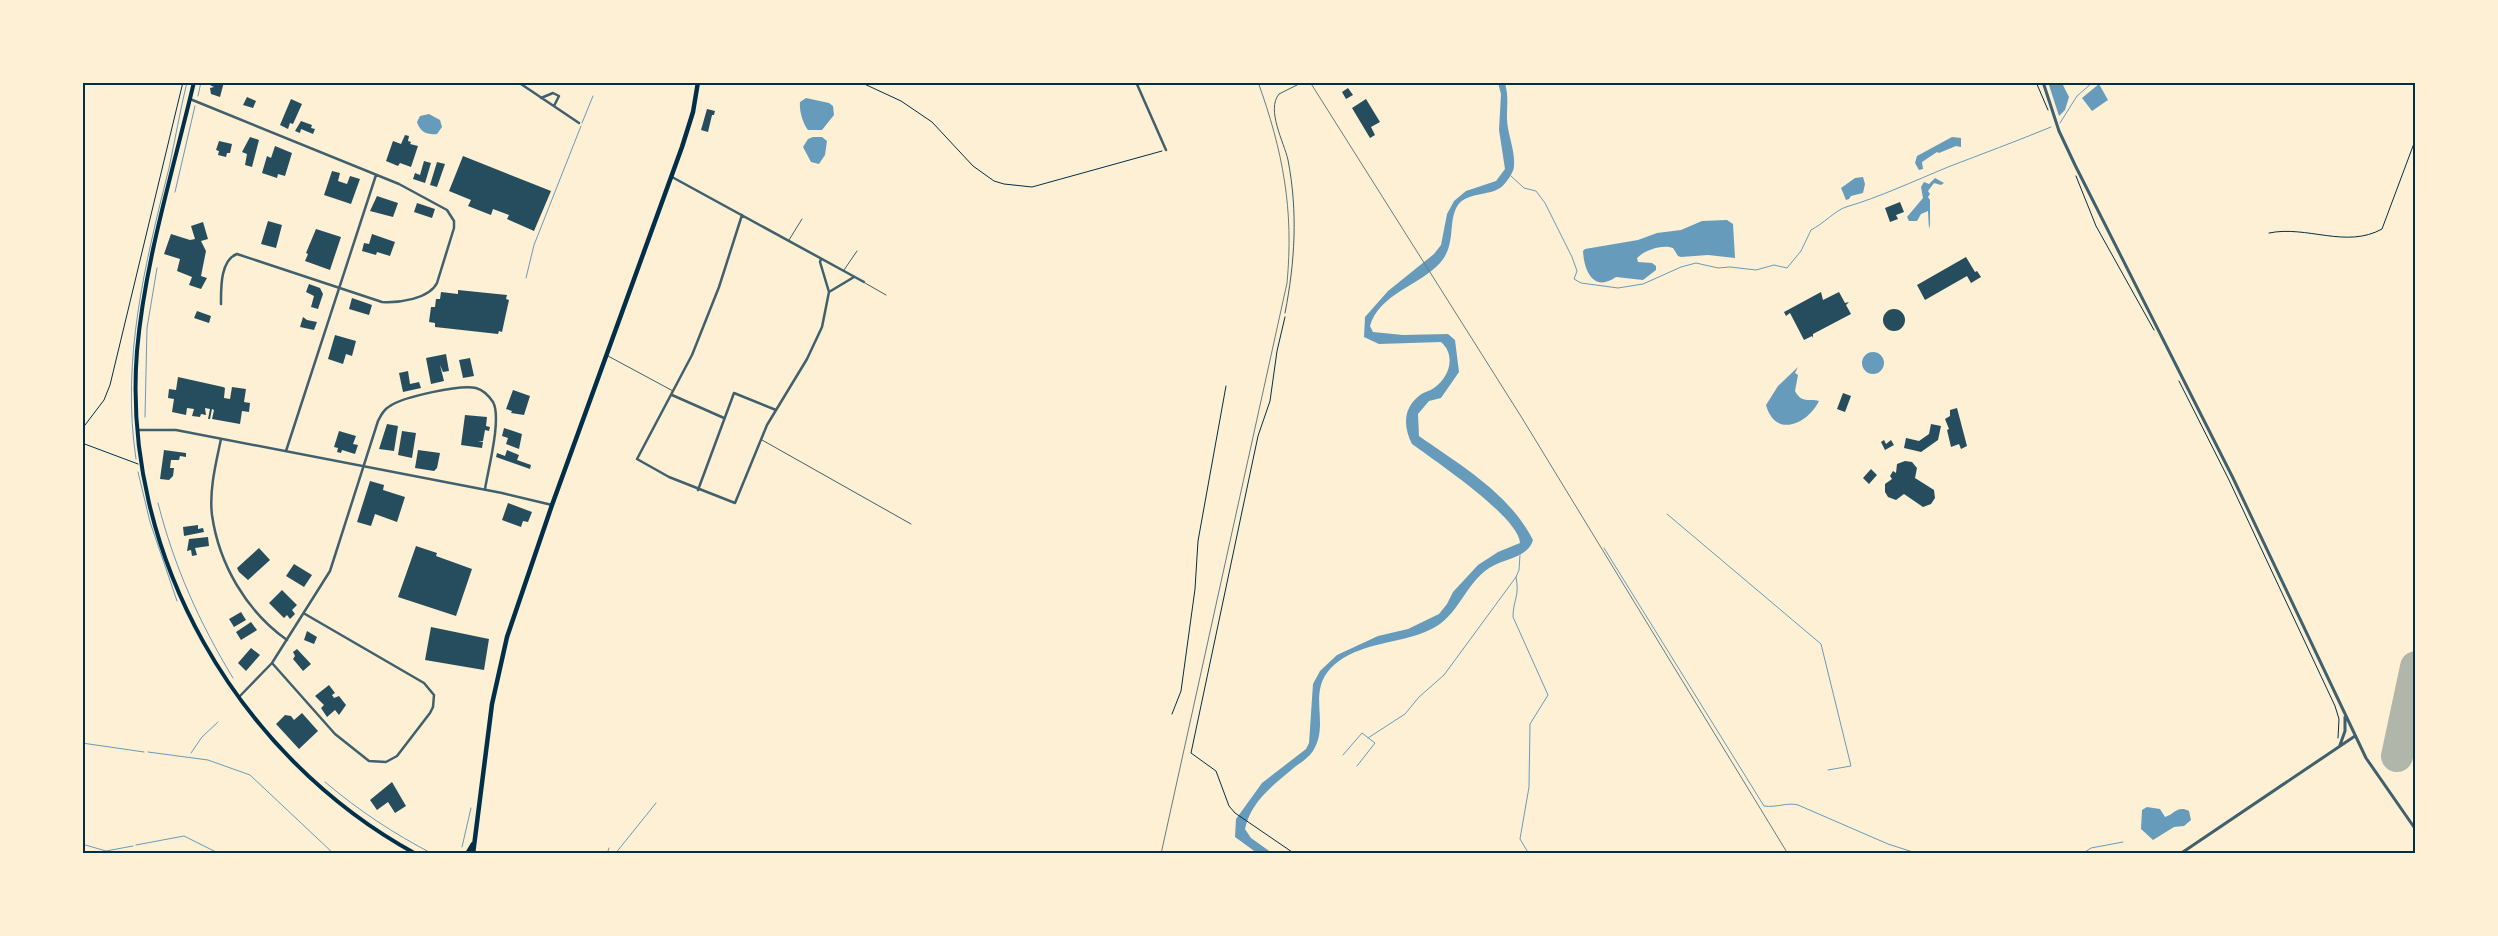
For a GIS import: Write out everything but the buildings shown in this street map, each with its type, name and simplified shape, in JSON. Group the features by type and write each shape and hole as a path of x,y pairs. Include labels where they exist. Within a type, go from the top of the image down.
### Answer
{"main road":[{"path":"194,82 143,307 137,353 138,430 153,517 176,584 200,636 238,698 284,753 316,782 365,822 416,854"},
{"path":"473,854 499,669 519,600 690,122 698,82"},
{"path":"467,854 473,844"}],"street":[{"path":"518,82 579,123"},
{"path":"1136,82 1166,150"},
{"path":"2043,82 2059,131 2075,165 2233,478 2345,716 2373,770 2416,830"},
{"path":"541,98 553,93 558,96 554,106"},
{"path":"190,98 376,175 436,203 451,215 454,228 437,283 434,290 427,294 391,302 382,302 237,254 230,258 221,284 221,304"},
{"path":"286,451 376,175"},
{"path":"671,176 864,282"},
{"path":"742,214 710,312 692,355 638,459 669,477 735,503 760,439 815,344 822,327 829,292 820,262 822,259"},
{"path":"829,292 854,277"},
{"path":"238,698 272,663 330,571 378,421 390,406 460,387 475,388 488,395 496,408 496,415 485,490"},
{"path":"672,393 724,418"},
{"path":"698,490 734,393 776,410"},
{"path":"138,430 176,430 485,490 552,505"},
{"path":"221,439 214,476 212,501 212,514 220,550 237,588 262,618 288,640"},
{"path":"272,663 335,734 369,761 386,762 397,756 430,712 433,707 434,695 424,683 304,614"},
{"path":"2340,745 2345,731 2345,716"},
{"path":"2180,854 2355,736"}],"lane":[{"path":"1285,313 1292,274 1295,228 1290,170 1276,118 1275,101 1279,94 1303,82"},
{"path":"788,240 802,219"},
{"path":"843,271 856,251"},
{"path":"864,282 886,294"},
{"path":"606,355 672,393"},
{"path":"760,439 911,524"}],"path":[{"path":"82,429 104,400 110,385 183,82"},
{"path":"860,82 901,101 932,122 973,166 994,181 1004,184 1032,187 1166,150"},
{"path":"2269,233 2286,229 2334,238 2370,236 2382,229 2416,138"},
{"path":"2075,176 2096,226 2156,334"},
{"path":"1285,313 1277,351 1270,401 1258,436 1191,753 1216,771 1229,806 1234,813 1295,854"},
{"path":"2177,377 2229,480 2335,706 2339,719 2338,738 2340,745"},
{"path":"1172,714 1181,691 1195,589 1198,541 1226,386"},
{"path":"82,444 132,464 143,463"}],"water":[{"path":"2051,82 2062,83 2069,97 2065,110 2059,116 2049,85"},
{"path":"1498,83 1505,83 1506,90 1507,122 1514,161 1514,169 1511,175 1500,188 1467,198 1458,205 1453,219 1448,248 1440,263 1432,271 1382,306 1370,326 1373,332 1403,335 1448,334 1455,340 1459,372 1441,398 1429,401 1418,414 1419,436 1467,469 1497,494 1523,523 1533,540 1526,551 1520,555 1498,563 1485,571 1470,587 1452,613 1436,627 1415,636 1359,650 1339,661 1328,671 1322,682 1319,705 1320,728 1318,740 1313,751 1265,793 1248,819 1245,829 1251,838 1272,853 1257,853 1235,837 1236,819 1262,783 1306,749 1309,743 1313,684 1320,671 1337,655 1378,636 1408,629 1439,614 1453,592 1478,565 1498,552 1520,543 1516,532 1506,519 1474,490 1412,444 1409,437 1406,418 1410,406 1414,400 1434,388 1444,378 1450,359 1446,347 1441,342 1379,344 1364,337 1365,317 1388,291 1434,254 1441,245 1447,214 1454,201 1466,191 1496,181 1505,169 1499,130 1501,94"},
{"path":"2099,84 2108,100 2092,111 2082,98"},
{"path":"806,98 829,103 833,106 834,115 822,130 808,130 804,124 800,102"},
{"path":"429,114 440,120 442,127 437,134 424,132 418,125 417,122 420,116"},
{"path":"822,137 827,141 825,155 819,164 811,162 803,147 808,139"},
{"path":"1952,137 1961,138 1961,147 1956,146 1939,153 1937,152 1922,162 1923,169 1919,170 1915,163 1917,156"},
{"path":"1863,177 1865,184 1863,193 1851,196 1846,200 1841,188 1855,178"},
{"path":"1935,178 1944,183 1941,185 1934,183 1928,191 1930,194 1928,197 1930,200 1929,229 1928,211 1921,214 1917,221 1909,221 1907,217 1923,198 1921,187 1924,182 1929,184"},
{"path":"1727,220 1733,224 1735,258 1708,255 1681,257 1678,256 1673,248 1659,247 1649,250 1637,258 1638,262 1652,263 1656,266 1656,270 1643,280 1616,277 1601,282 1591,277 1585,265 1583,251 1585,249 1638,240 1657,233 1681,230 1702,221"},
{"path":"1873,352 1881,355 1884,363 1881,371 1873,374 1865,371 1862,363 1865,355"},
{"path":"1798,367 1795,373 1798,375 1795,391 1800,398 1819,401 1814,409 1799,422 1784,425 1776,422 1770,415 1766,405 1778,386"},
{"path":"2147,807 2160,809 2165,817 2185,809 2189,811 2191,820 2184,826 2174,827 2153,840 2141,829 2142,810"}],"waterway":[{"path":"136,459 131,385 138,312 144,276 187,82"},
{"path":"198,96 201,82"},
{"path":"2060,123 2077,96 2093,82"},
{"path":"582,123 593,96"},
{"path":"175,192 195,106"},
{"path":"526,278 534,245 581,126"},
{"path":"1511,176 1524,188 1536,191 1545,203 1572,257 1577,271 1574,279 1581,283 1618,288 1643,284 1681,267 1696,263 1718,268 1730,267 1756,270 1774,265 1787,268 1801,251 1811,230 1842,209 2051,127"},
{"path":"145,417 147,328 157,268"},
{"path":"138,472 150,522 177,601"},
{"path":"158,503 164,526 189,593 209,636 233,678"},
{"path":"1667,514 1821,644 1851,766 1828,770"},
{"path":"1604,548 1764,806 1798,805 1888,844 1919,854"},
{"path":"1368,738 1405,714 1419,697 1444,675 1516,577 1519,570 1520,555"},
{"path":"1516,577 1517,594 1513,617 1548,695 1530,724 1529,787 1520,839 1529,854"},
{"path":"191,753 202,737 218,722"},
{"path":"1343,755 1362,733 1375,743 1357,766"},
{"path":"82,743 144,752"},
{"path":"148,752 208,760 250,775 334,854"},
{"path":"325,782 377,821 433,854"},
{"path":"615,854 656,803"},
{"path":"462,847 471,808"},
{"path":"136,845 184,836 220,854"},
{"path":"2082,854 2091,848 2123,842"},
{"path":"82,844 106,851 133,846"},
{"path":"607,854 609,848"}],"runway":[{"path":"2397,756 2416,667"}],"railway":[{"path":"1161,854 1287,283 1289,230 1285,181 1274,132 1258,82"},
{"path":"1310,82 1522,418 1788,854"}]}
